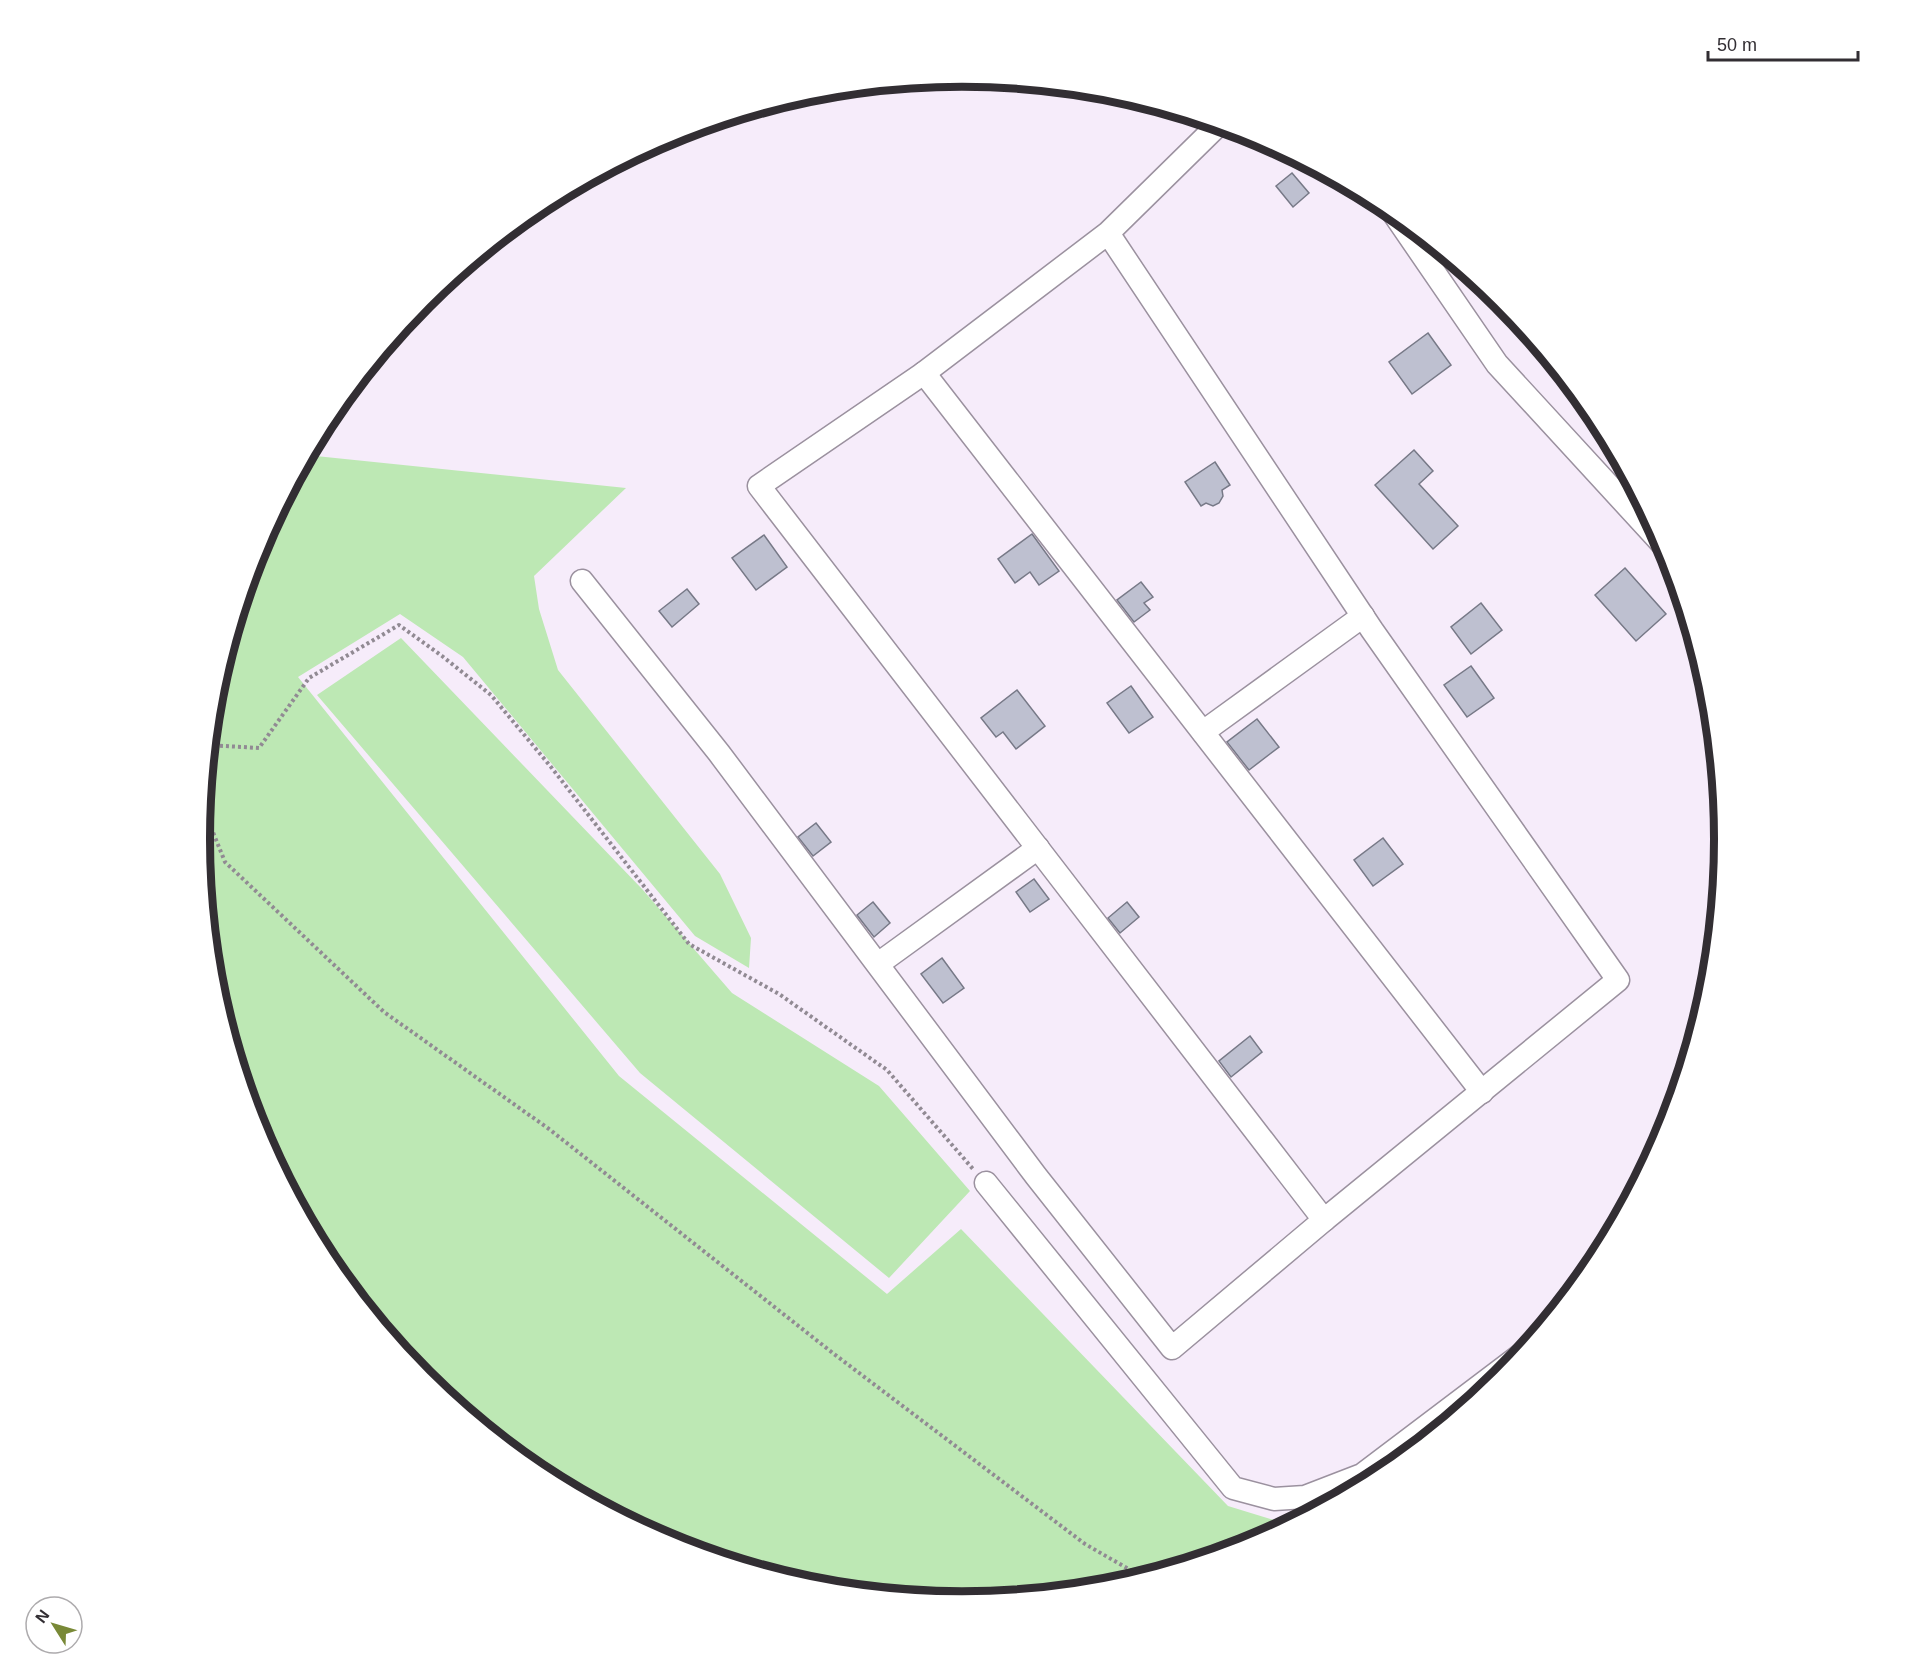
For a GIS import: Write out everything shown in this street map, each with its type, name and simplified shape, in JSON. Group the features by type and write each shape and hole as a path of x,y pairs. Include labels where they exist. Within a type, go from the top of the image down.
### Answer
{"street":[{"path":"1213,130 1108,233 924,373 759,486 1324,1220"},
{"path":"582,581 719,753 1036,1176 1172,1348 1324,1220 1618,980 1363,616 1108,233"},
{"path":"1408,234 1497,364 1645,525"},
{"path":"924,373 1482,1092"},
{"path":"1203,732 1363,616"},
{"path":"878,964 1038,848"},
{"path":"986,1183 1233,1488 1274,1499 1305,1497 1362,1475 1474,1390"}],"path":[{"path":"216,745 259,748 309,678 399,625 491,695 551,767 689,944 778,994 887,1070 986,1183"},
{"path":"210,826 225,862 384,1012 549,1128 834,1354 1075,1537 1134,1572"}],"green space":[{"path":"314,456 626,488 534,576 539,609 558,670 720,874 751,938 749,968 695,936 463,657 400,614 298,677 619,1076 887,1294 961,1229 1228,1506 1279,1522 1204,1552 1157,1566 1109,1578 1060,1586 962,1592 864,1586 815,1578 720,1552 674,1535 586,1491 544,1465 466,1405 396,1336 336,1258 310,1216 267,1127 249,1081 235,1034 216,938 211,889 211,790 216,741 235,645 249,598 267,552 287,507"},
{"path":"401,638 643,890 732,993 879,1086 970,1191 889,1278 640,1073 317,695"}],"building":[{"path":"1292,173 1309,193 1293,207 1276,186"},
{"path":"1428,333 1451,365 1412,394 1389,362"},
{"path":"1414,450 1433,471 1419,484 1458,526 1433,549 1375,485"},
{"path":"1215,462 1230,485 1222,490 1223,496 1219,503 1213,506 1206,503 1201,506 1185,482"},
{"path":"1032,534 1059,571 1039,585 1030,572 1015,583 998,559"},
{"path":"764,535 787,567 756,590 732,558"},
{"path":"1625,568 1666,614 1636,641 1595,595"},
{"path":"1141,582 1153,597 1144,603 1150,610 1134,622 1117,600"},
{"path":"687,589 699,604 672,627 659,611"},
{"path":"1481,603 1502,630 1471,654 1451,627"},
{"path":"1471,666 1494,698 1467,717 1444,685"},
{"path":"1131,686 1153,717 1129,733 1107,703"},
{"path":"1017,690 1045,726 1016,749 1003,732 996,737 981,718"},
{"path":"1257,719 1279,747 1249,770 1227,742"},
{"path":"816,823 831,842 813,856 798,837"},
{"path":"1383,838 1403,864 1373,886 1354,860"},
{"path":"1034,879 1049,899 1030,912 1016,892"},
{"path":"873,902 890,923 874,937 857,915"},
{"path":"1127,902 1139,917 1120,933 1108,918"},
{"path":"942,958 964,988 943,1003 921,974"},
{"path":"1250,1036 1262,1052 1231,1077 1219,1061"}]}
